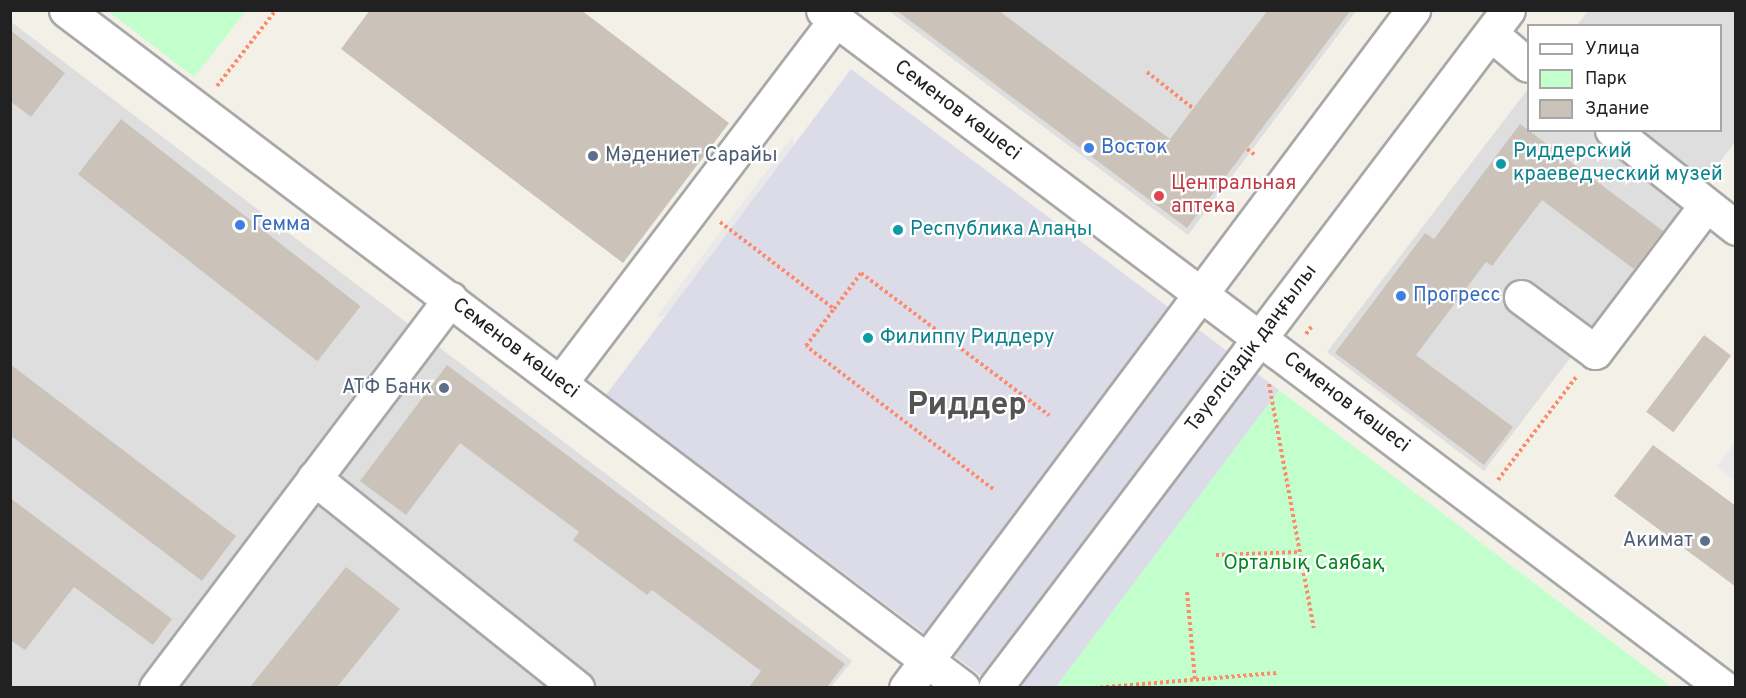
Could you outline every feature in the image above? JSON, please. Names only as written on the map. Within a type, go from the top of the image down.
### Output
[{"type":"street","name":"Семенов көшесі","points":[[66,10],[963,687]]},
{"type":"street","points":[[906,687],[1413,10]]},
{"type":"street","name":"Семенов көшесі","points":[[829,15],[1724,687]]},
{"type":"street","points":[[560,383],[697,203],[829,15]]},
{"type":"street","points":[[1500,22],[1527,63]]},
{"type":"street","name":"Тәуелсіздік даңғылы","points":[[995,687],[1500,22]]},
{"type":"street","points":[[1615,132],[1736,228]]},
{"type":"street","points":[[1521,297],[1595,352],[1706,205]]},
{"type":"street","points":[[156,687],[450,299]]},
{"type":"street","points":[[315,478],[577,687]]},
{"type":"path","points":[[199,110],[276,10]]},
{"type":"path","points":[[1147,72],[1194,109]]},
{"type":"path","points":[[1247,149],[1255,155]]},
{"type":"path","points":[[697,203],[834,309]]},
{"type":"path","points":[[993,489],[806,346],[861,273],[1049,415]]},
{"type":"path","points":[[1492,488],[1595,352]]},
{"type":"path","points":[[1269,384],[1314,628]]},
{"type":"path","points":[[1216,555],[1300,552]]},
{"type":"path","points":[[1187,592],[1195,680]]},
{"type":"path","points":[[1094,687],[1277,673]]},
{"type":"shaded area","points":[[889,11],[1356,11],[1188,235]]},
{"type":"shaded area","points":[[1588,11],[1735,11],[1735,142],[1484,471],[1327,352],[1527,90],[1527,132],[1722,132],[1722,24],[1578,24]]},
{"type":"shaded area","points":[[10,21],[852,661],[831,687],[11,687]]},
{"type":"shaded area","name":"Республика Алаңы","points":[[851,69],[1279,390],[1055,688],[996,687],[606,395]]},
{"type":"shaded area","points":[[793,136],[796,159],[676,314],[656,317]]},
{"type":"shaded area","points":[[1735,442],[1735,481],[1717,467]]},
{"type":"green space","points":[[108,11],[246,11],[194,77]]},
{"type":"green space","name":"Орталық Саябақ","points":[[1279,390],[1672,687],[1055,687]]},
{"type":"building","name":"Мәдениет Сарайы","points":[[370,10],[581,10],[729,123],[623,263],[341,49]]},
{"type":"building","points":[[896,10],[998,10],[1170,139],[1268,10],[1351,10],[1187,228]]},
{"type":"building","points":[[10,30],[65,73],[31,117],[10,101]]},
{"type":"building","points":[[121,119],[361,306],[317,361],[78,174]]},
{"type":"building","points":[[1520,124],[1527,129],[1527,132],[1531,132],[1663,231],[1634,269],[1542,200],[1492,266],[1486,262],[1416,355],[1513,427],[1484,465],[1335,353],[1425,233],[1434,239]]},
{"type":"building","points":[[1704,335],[1731,355],[1673,432],[1646,412]]},
{"type":"building","points":[[10,364],[236,536],[202,581],[10,435]]},
{"type":"building","points":[[447,365],[845,664],[827,687],[749,687],[761,671],[652,590],[647,595],[573,540],[579,532],[460,443],[406,515],[360,481]]},
{"type":"building","name":"Акимат","points":[[1653,445],[1736,506],[1736,587],[1614,496]]},
{"type":"building","points":[[10,498],[172,619],[153,645],[74,587],[25,650],[10,640]]},
{"type":"building","points":[[346,567],[400,609],[337,687],[250,687]]},
{"type":"place","name":"Восток","points":[[1089,148]]},
{"type":"place","name":"Мәдениет Сарайы","points":[[593,156]]},
{"type":"place","name":"Риддерский краеведческий музей","points":[[1501,164]]},
{"type":"place","name":"Центральная аптека","points":[[1159,196]]},
{"type":"place","name":"Гемма","points":[[240,225]]},
{"type":"place","name":"Республика Алаңы","points":[[898,230]]},
{"type":"place","name":"Прогресс","points":[[1401,296]]},
{"type":"place","name":"Филиппу Риддеру","points":[[868,338]]},
{"type":"place","name":"АТФ Банк","points":[[444,388]]},
{"type":"place","name":"Акимат","points":[[1705,541]]},
{"type":"district","name":"Риддер","points":[[967,406]]}]
